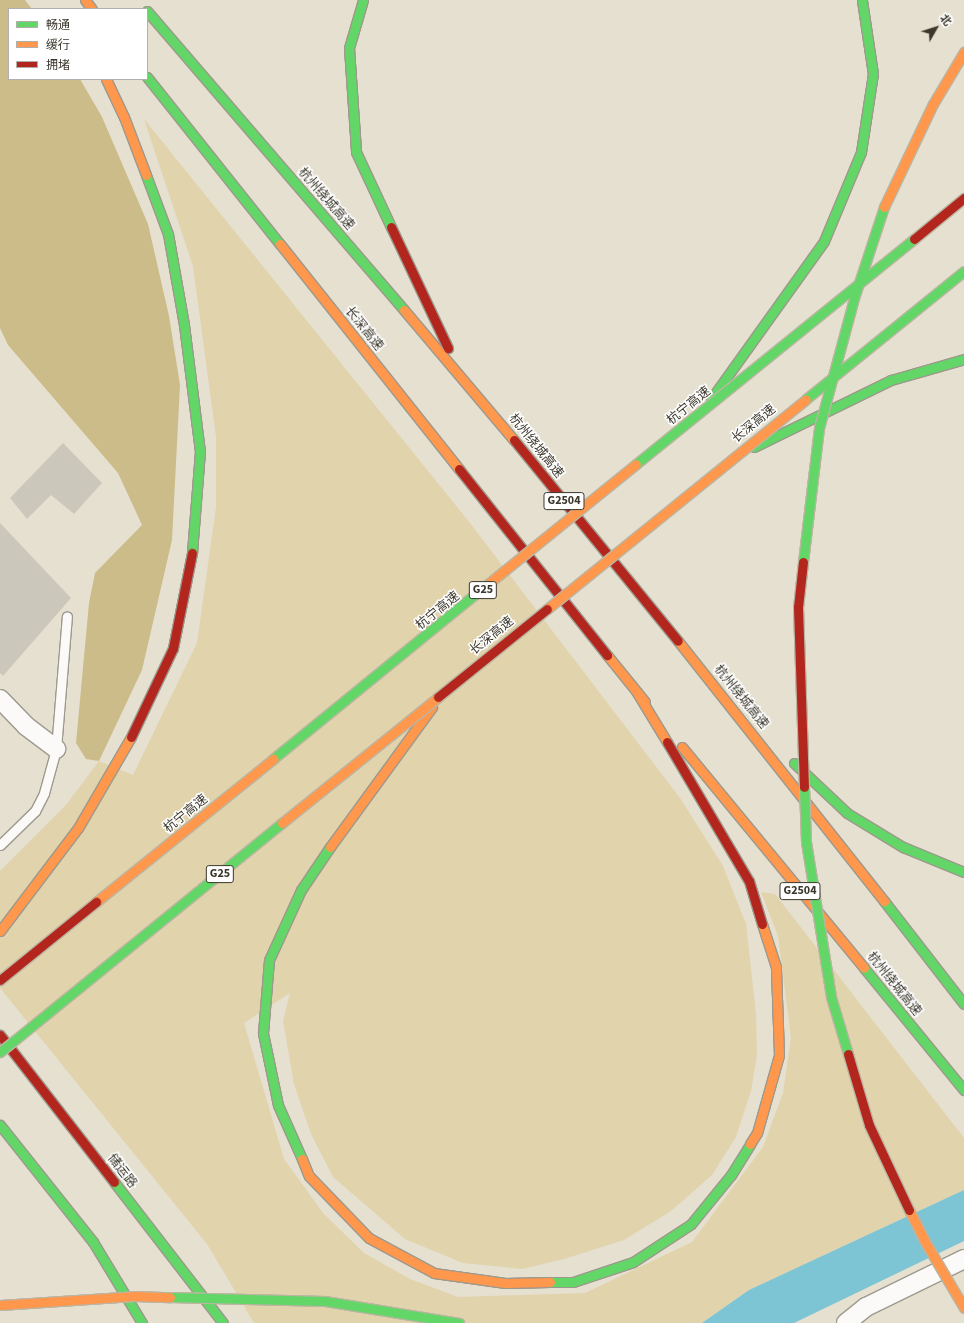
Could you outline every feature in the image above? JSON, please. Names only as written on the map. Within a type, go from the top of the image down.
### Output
[{"type":"main road","points":[[85,0],[91,8]]},
{"type":"main road","points":[[363,0],[349,48],[356,152],[459,373]]},
{"type":"main road","points":[[703,411],[824,240],[861,152],[873,74],[862,0]]},
{"type":"main road","name":"杭州绕城高速","points":[[148,13],[459,373],[727,700],[964,1004]]},
{"type":"main road","points":[[964,52],[933,104],[889,192],[854,298],[819,428],[798,608],[806,842],[831,997],[869,1125],[924,1240],[964,1308]]},
{"type":"main road","name":"长深高速","points":[[148,78],[636,691]]},
{"type":"main road","points":[[0,931],[78,828],[136,729],[173,648],[192,551],[200,451],[184,325],[168,234],[124,117],[106,80]]},
{"type":"main road","name":"杭宁高速","points":[[0,980],[964,198]]},
{"type":"main road","name":"长深高速","points":[[440,695],[964,271]]},
{"type":"main road","points":[[737,455],[891,380],[964,360]]},
{"type":"main road","points":[[440,695],[349,819],[301,890],[269,960],[263,1033],[278,1105],[309,1176],[369,1238],[434,1274],[505,1283],[573,1282],[633,1262],[691,1224],[731,1176],[757,1133],[779,1055],[776,966],[749,881],[636,691]]},
{"type":"main road","name":"杭州绕城高速","points":[[636,691],[964,1090]]},
{"type":"main road","name":"G25","points":[[0,1052],[440,695]]},
{"type":"main road","points":[[727,700],[767,738]]},
{"type":"main road","points":[[784,754],[847,813],[903,847],[964,872]]},
{"type":"main road","name":"储运路","points":[[0,1035],[223,1323]]},
{"type":"main road","points":[[0,1124],[93,1242],[142,1323]]},
{"type":"main road","points":[[0,1305],[134,1296],[325,1301],[459,1323]]},
{"type":"street","points":[[0,699],[26,726],[56,749]]},
{"type":"street","points":[[846,1323],[866,1307],[964,1260]]},
{"type":"lane","points":[[0,845],[35,811],[44,793],[56,749],[67,616]]},
{"type":"shaded area","points":[[0,0],[25,0],[31,8],[8,8],[8,80],[81,80],[102,117],[148,224],[169,316],[180,385],[172,540],[142,670],[99,761],[86,759],[76,743],[89,603],[95,573],[142,525],[118,473],[8,345],[0,328]]},
{"type":"shaded area","points":[[144,119],[470,523],[680,798],[723,866],[746,924],[756,1014],[757,1055],[751,1091],[736,1137],[712,1175],[671,1211],[624,1240],[564,1259],[522,1269],[463,1263],[405,1239],[333,1177],[311,1134],[294,1084],[283,1021],[290,993],[244,1023],[284,1159],[323,1213],[364,1253],[410,1279],[458,1297],[585,1293],[692,1242],[763,1147],[783,1093],[791,1038],[778,936],[761,892],[775,894],[964,1138],[964,1190],[749,1290],[702,1323],[254,1323],[207,1244],[0,988],[0,871],[66,805],[99,761],[133,775],[197,643],[216,507],[216,437],[193,266]]},
{"type":"water","points":[[964,1190],[964,1241],[794,1323],[702,1323],[749,1290]]},
{"type":"building","points":[[63,443],[102,483],[74,514],[51,495],[27,519],[10,498]]},
{"type":"building","points":[[0,523],[71,598],[3,676],[0,673]]},
{"type":"traffic: fast","points":[[363,0],[349,48],[356,152],[391,227]]},
{"type":"traffic: fast","points":[[711,399],[824,241],[861,152],[873,74],[862,0]]},
{"type":"traffic: fast","points":[[148,12],[404,310]]},
{"type":"traffic: fast","points":[[148,78],[280,244]]},
{"type":"traffic: fast","points":[[146,175],[168,234],[184,325],[200,451],[192,553]]},
{"type":"traffic: fast","points":[[803,562],[819,428],[854,298],[884,207]]},
{"type":"traffic: fast","points":[[636,464],[914,239]]},
{"type":"traffic: fast","points":[[806,399],[964,271]]},
{"type":"traffic: fast","points":[[754,447],[891,380],[964,359]]},
{"type":"traffic: fast","points":[[273,759],[478,592]]},
{"type":"traffic: fast","points":[[794,763],[847,813],[903,847],[964,872]]},
{"type":"traffic: fast","points":[[804,787],[806,842],[831,997],[848,1054]]},
{"type":"traffic: fast","points":[[0,1052],[282,823]]},
{"type":"traffic: fast","points":[[302,1159],[278,1105],[263,1033],[269,960],[301,890],[330,847]]},
{"type":"traffic: fast","points":[[884,901],[964,1004]]},
{"type":"traffic: fast","points":[[864,968],[964,1090]]},
{"type":"traffic: fast","points":[[0,1125],[93,1242],[142,1323]]},
{"type":"traffic: fast","points":[[550,1282],[573,1282],[633,1262],[691,1224],[731,1175],[750,1144]]},
{"type":"traffic: fast","points":[[114,1182],[223,1323]]},
{"type":"traffic: fast","points":[[170,1297],[325,1301],[459,1323]]},
{"type":"traffic: slow","points":[[85,0],[91,8]]},
{"type":"traffic: slow","points":[[884,207],[933,104],[964,52]]},
{"type":"traffic: slow","points":[[106,80],[124,117],[146,175]]},
{"type":"traffic: slow","points":[[280,244],[459,469]]},
{"type":"traffic: slow","points":[[404,310],[514,440]]},
{"type":"traffic: slow","points":[[547,609],[806,399]]},
{"type":"traffic: slow","points":[[478,592],[636,464]]},
{"type":"traffic: slow","points":[[678,641],[884,901]]},
{"type":"traffic: slow","points":[[607,655],[645,702]]},
{"type":"traffic: slow","points":[[636,691],[667,742]]},
{"type":"traffic: slow","points":[[282,823],[438,697]]},
{"type":"traffic: slow","points":[[330,847],[432,707]]},
{"type":"traffic: slow","points":[[0,931],[78,828],[131,737]]},
{"type":"traffic: slow","points":[[682,747],[864,968]]},
{"type":"traffic: slow","points":[[96,902],[273,759]]},
{"type":"traffic: slow","points":[[750,1144],[757,1133],[779,1055],[776,967],[762,924]]},
{"type":"traffic: slow","points":[[302,1159],[309,1176],[369,1238],[434,1273],[505,1283],[550,1282]]},
{"type":"traffic: slow","points":[[909,1210],[924,1240],[964,1308]]},
{"type":"traffic: slow","points":[[0,1305],[134,1296],[170,1297]]},
{"type":"traffic: jam","points":[[914,239],[964,198]]},
{"type":"traffic: jam","points":[[391,227],[448,348]]},
{"type":"traffic: jam","points":[[514,440],[678,641]]},
{"type":"traffic: jam","points":[[459,469],[607,655]]},
{"type":"traffic: jam","points":[[131,737],[173,648],[192,553]]},
{"type":"traffic: jam","points":[[803,562],[798,607],[804,787]]},
{"type":"traffic: jam","points":[[438,697],[547,609]]},
{"type":"traffic: jam","points":[[667,742],[749,881],[762,924]]},
{"type":"traffic: jam","points":[[0,980],[96,902]]},
{"type":"traffic: jam","points":[[0,1035],[114,1182]]},
{"type":"traffic: jam","points":[[848,1054],[869,1125],[909,1210]]}]
